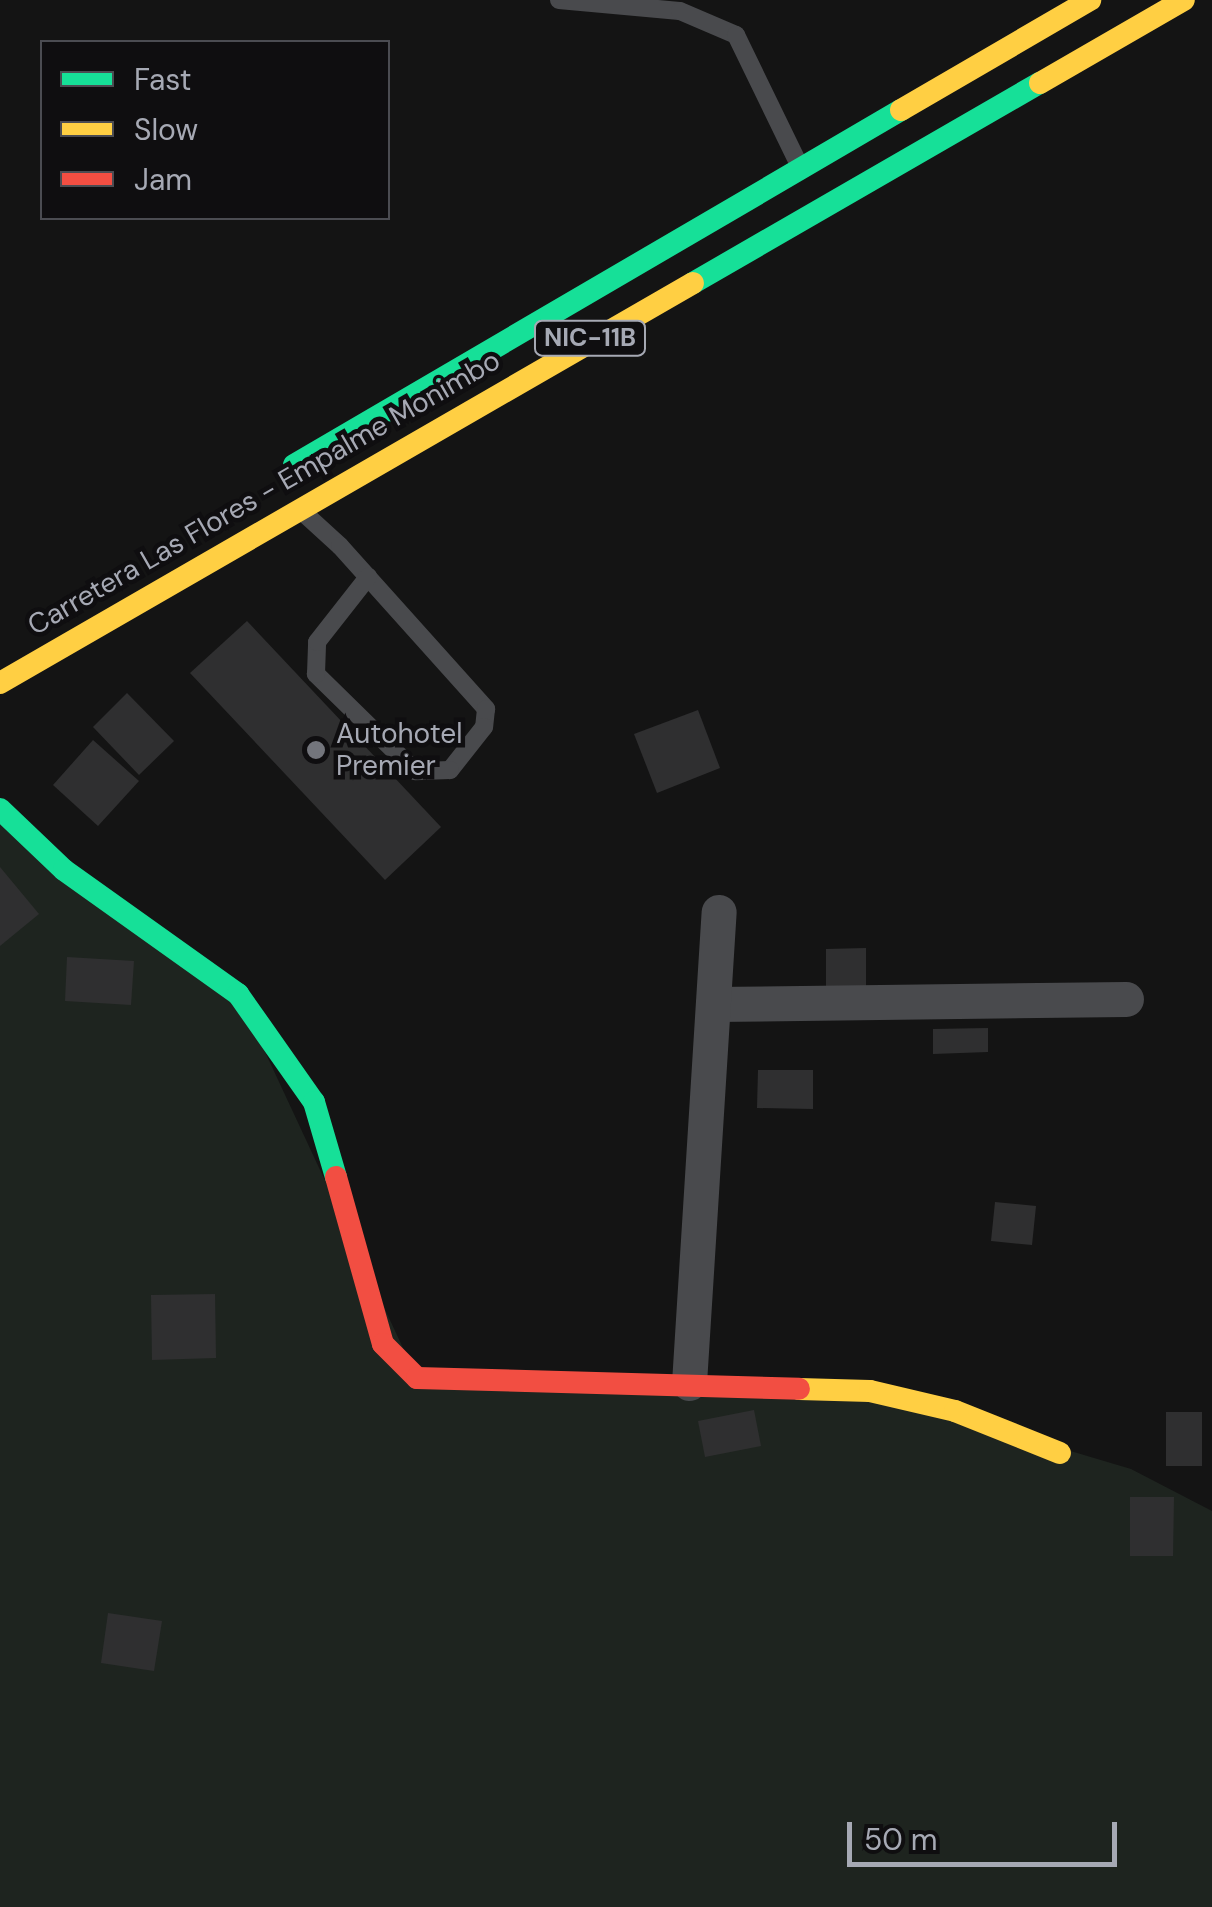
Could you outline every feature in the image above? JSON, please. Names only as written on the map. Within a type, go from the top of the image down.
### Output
[{"type":"main road","name":"Carretera Las Flores - Empalme Monimbo","points":[[276,476],[799,165],[1090,0]]},
{"type":"main road","name":"Carretera Las Flores - Empalme Monimbo","points":[[0,683],[297,506],[1184,0]]},
{"type":"main road","points":[[0,809],[64,870],[238,994],[314,1102],[383,1344],[417,1378],[870,1390],[955,1411],[1060,1453]]},
{"type":"street","points":[[689,1383],[719,912]]},
{"type":"street","points":[[713,1004],[1126,999]]},
{"type":"lane","points":[[559,0],[680,11],[736,35],[799,165]]},
{"type":"lane","points":[[297,506],[368,577],[486,709],[484,727],[450,770],[415,772],[316,674],[317,642],[368,577]]},
{"type":"shaded area","points":[[0,809],[238,994],[417,1378],[870,1391],[1131,1469],[1212,1511],[1212,1907],[0,1907]]},
{"type":"building","name":"Autohotel Premier","points":[[247,621],[441,827],[385,880],[190,673]]},
{"type":"building","points":[[127,693],[174,741],[139,775],[93,727]]},
{"type":"building","points":[[698,710],[720,768],[657,793],[634,734]]},
{"type":"building","points":[[93,740],[139,781],[98,826],[53,785]]},
{"type":"building","points":[[0,867],[39,914],[0,946]]},
{"type":"building","points":[[866,948],[866,992],[826,992],[826,949]]},
{"type":"building","points":[[67,957],[134,961],[131,1005],[65,1001]]},
{"type":"building","points":[[988,1028],[988,1052],[933,1054],[933,1029]]},
{"type":"building","points":[[758,1070],[813,1070],[813,1109],[757,1108]]},
{"type":"building","points":[[995,1202],[1036,1206],[1032,1245],[991,1241]]},
{"type":"building","points":[[215,1294],[216,1358],[152,1360],[151,1295]]},
{"type":"building","points":[[754,1410],[761,1446],[705,1457],[698,1421]]},
{"type":"building","points":[[1166,1412],[1202,1412],[1202,1466],[1166,1466]]},
{"type":"building","points":[[1130,1497],[1174,1497],[1173,1556],[1130,1556]]},
{"type":"building","points":[[108,1613],[162,1621],[154,1671],[101,1663]]},
{"type":"traffic: fast","points":[[693,283],[1040,83]]},
{"type":"traffic: fast","points":[[294,465],[901,110]]},
{"type":"traffic: fast","points":[[0,809],[64,870],[238,994],[314,1102],[336,1177]]},
{"type":"traffic: slow","points":[[901,110],[1090,0]]},
{"type":"traffic: slow","points":[[1040,83],[1184,0]]},
{"type":"traffic: slow","points":[[0,683],[693,283]]},
{"type":"traffic: slow","points":[[799,1389],[870,1391],[955,1411],[1060,1453]]},
{"type":"traffic: jam","points":[[336,1177],[383,1344],[417,1378],[799,1389]]},
{"type":"place","name":"Autohotel Premier","points":[[316,750]]}]
